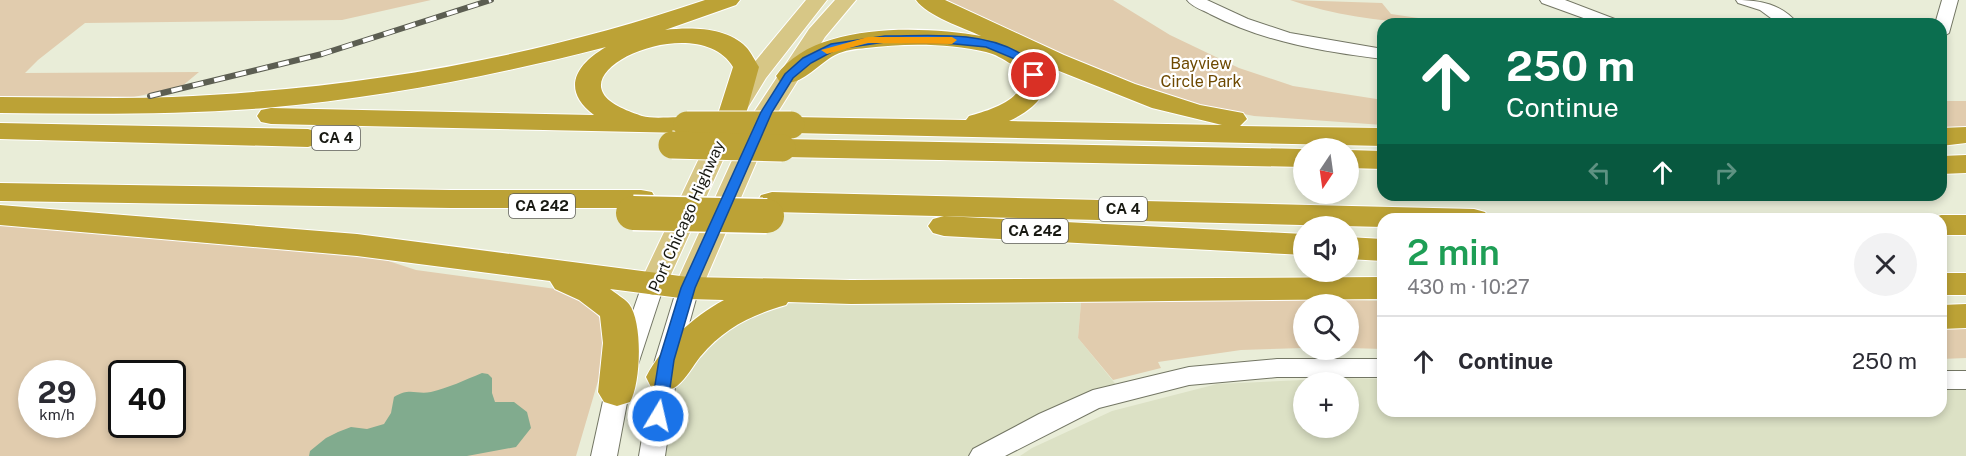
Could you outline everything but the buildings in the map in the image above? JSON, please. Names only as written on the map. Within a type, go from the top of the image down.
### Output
[{"type":"highway","points":[[0,106],[196,104],[290,97],[395,84],[546,55],[667,22],[729,0]]},
{"type":"highway","points":[[928,0],[953,14],[1112,84],[1169,106],[1258,123],[1377,134]]},
{"type":"highway","points":[[683,130],[609,114],[595,104],[589,94],[587,85],[590,76],[605,58],[636,43],[671,36],[710,38],[737,51],[746,67],[730,119]]},
{"type":"highway","points":[[0,106],[93,112],[683,130],[730,119],[787,137],[958,124],[996,118],[1011,111],[1027,99],[1034,85],[1034,75],[1019,57],[988,44],[945,40],[885,39],[834,46],[807,61],[789,76]]},
{"type":"highway","points":[[900,127],[1377,135]]},
{"type":"highway","name":"CA 4","points":[[0,131],[683,130],[787,137],[1293,158]]},
{"type":"highway","points":[[1947,137],[1966,135]]},
{"type":"highway","points":[[1359,159],[1377,160]]},
{"type":"highway","points":[[1947,165],[1966,164]]},
{"type":"highway","name":"CA 242","points":[[0,192],[451,199],[770,209],[1293,244]]},
{"type":"highway","name":"CA 4","points":[[770,209],[1377,218]]},
{"type":"highway","points":[[0,215],[357,245],[688,288],[851,292],[1377,288]]},
{"type":"highway","points":[[1947,225],[1966,225]]},
{"type":"highway","points":[[1359,249],[1377,250]]},
{"type":"highway","points":[[1947,270],[1966,269]]},
{"type":"highway","points":[[544,271],[591,292],[616,311],[621,343],[617,392]]},
{"type":"highway","points":[[1947,284],[1966,284]]},
{"type":"highway","points":[[1118,291],[1377,301]]},
{"type":"highway","points":[[664,376],[705,328],[718,318],[760,300],[784,295],[851,292]]},
{"type":"highway","points":[[1947,317],[1966,316]]},
{"type":"main road","name":"Port Chicago Highway","points":[[653,285],[730,119],[756,75],[817,0]]},
{"type":"main road","name":"Port Chicago Highway","points":[[688,288],[766,112],[817,34],[846,0]]},
{"type":"street","points":[[1195,0],[1219,14],[1262,32],[1294,41],[1377,53]]},
{"type":"street","points":[[1548,0],[1601,18]]},
{"type":"street","points":[[1744,0],[1766,7],[1782,18]]},
{"type":"street","points":[[1945,18],[1950,0],[1966,4]]},
{"type":"street","name":"Port Chicago Highway","points":[[604,456],[617,392],[653,285]]},
{"type":"street","name":"Port Chicago Highway","points":[[652,456],[667,360],[688,288]]},
{"type":"street","points":[[982,456],[1093,400],[1189,376],[1277,368],[1377,368]]},
{"type":"street","points":[[1947,380],[1966,380]]},
{"type":"shaded area","points":[[1082,291],[1078,338],[1122,392],[982,456],[652,456],[664,377],[760,300]]},
{"type":"shaded area","points":[[482,373],[492,378],[492,393],[495,402],[514,402],[527,412],[531,428],[516,447],[467,456],[309,456],[310,451],[338,432],[351,427],[367,429],[384,424],[391,413],[394,397],[400,394],[431,392]]},
{"type":"shaded area","points":[[1359,378],[1377,379],[1377,417],[1947,417],[1947,387],[1966,386],[1966,456],[1020,456],[1032,448],[1112,411],[1217,384],[1293,380],[1293,438],[1359,438]]},
{"type":"green space","points":[[0,0],[431,0],[342,20],[85,23],[25,73],[199,72],[181,87],[134,97],[0,96]]},
{"type":"green space","name":"Bayview Circle Park","points":[[942,0],[1113,0],[1170,35],[1239,68],[1293,86],[1377,99],[1377,125],[1254,116],[1188,103],[1133,85]]},
{"type":"green space","points":[[1290,0],[1382,3],[1391,14],[1418,18],[1377,19],[1323,10]]},
{"type":"green space","points":[[1947,101],[1966,101],[1966,130],[1947,132]]},
{"type":"green space","points":[[0,221],[367,254],[416,270],[556,289],[583,298],[603,322],[603,364],[576,456],[0,456]]},
{"type":"green space","points":[[1082,291],[1293,298],[1293,348],[1241,350],[1158,362],[1161,368],[1113,380],[1078,338]]},
{"type":"green space","points":[[1359,300],[1377,301],[1377,349],[1359,348]]},
{"type":"green space","points":[[1966,316],[1966,358],[1947,359],[1947,317]]},
{"type":"railway","points":[[150,96],[322,54],[491,0]]},
{"type":"slow traffic","points":[[827,50],[834,46],[868,40],[952,40]]},
{"type":"route","points":[[658,416],[667,360],[688,288],[766,112],[789,76],[807,61],[834,46],[885,39],[968,41],[988,44],[1005,49],[1019,57],[1034,75]]}]
